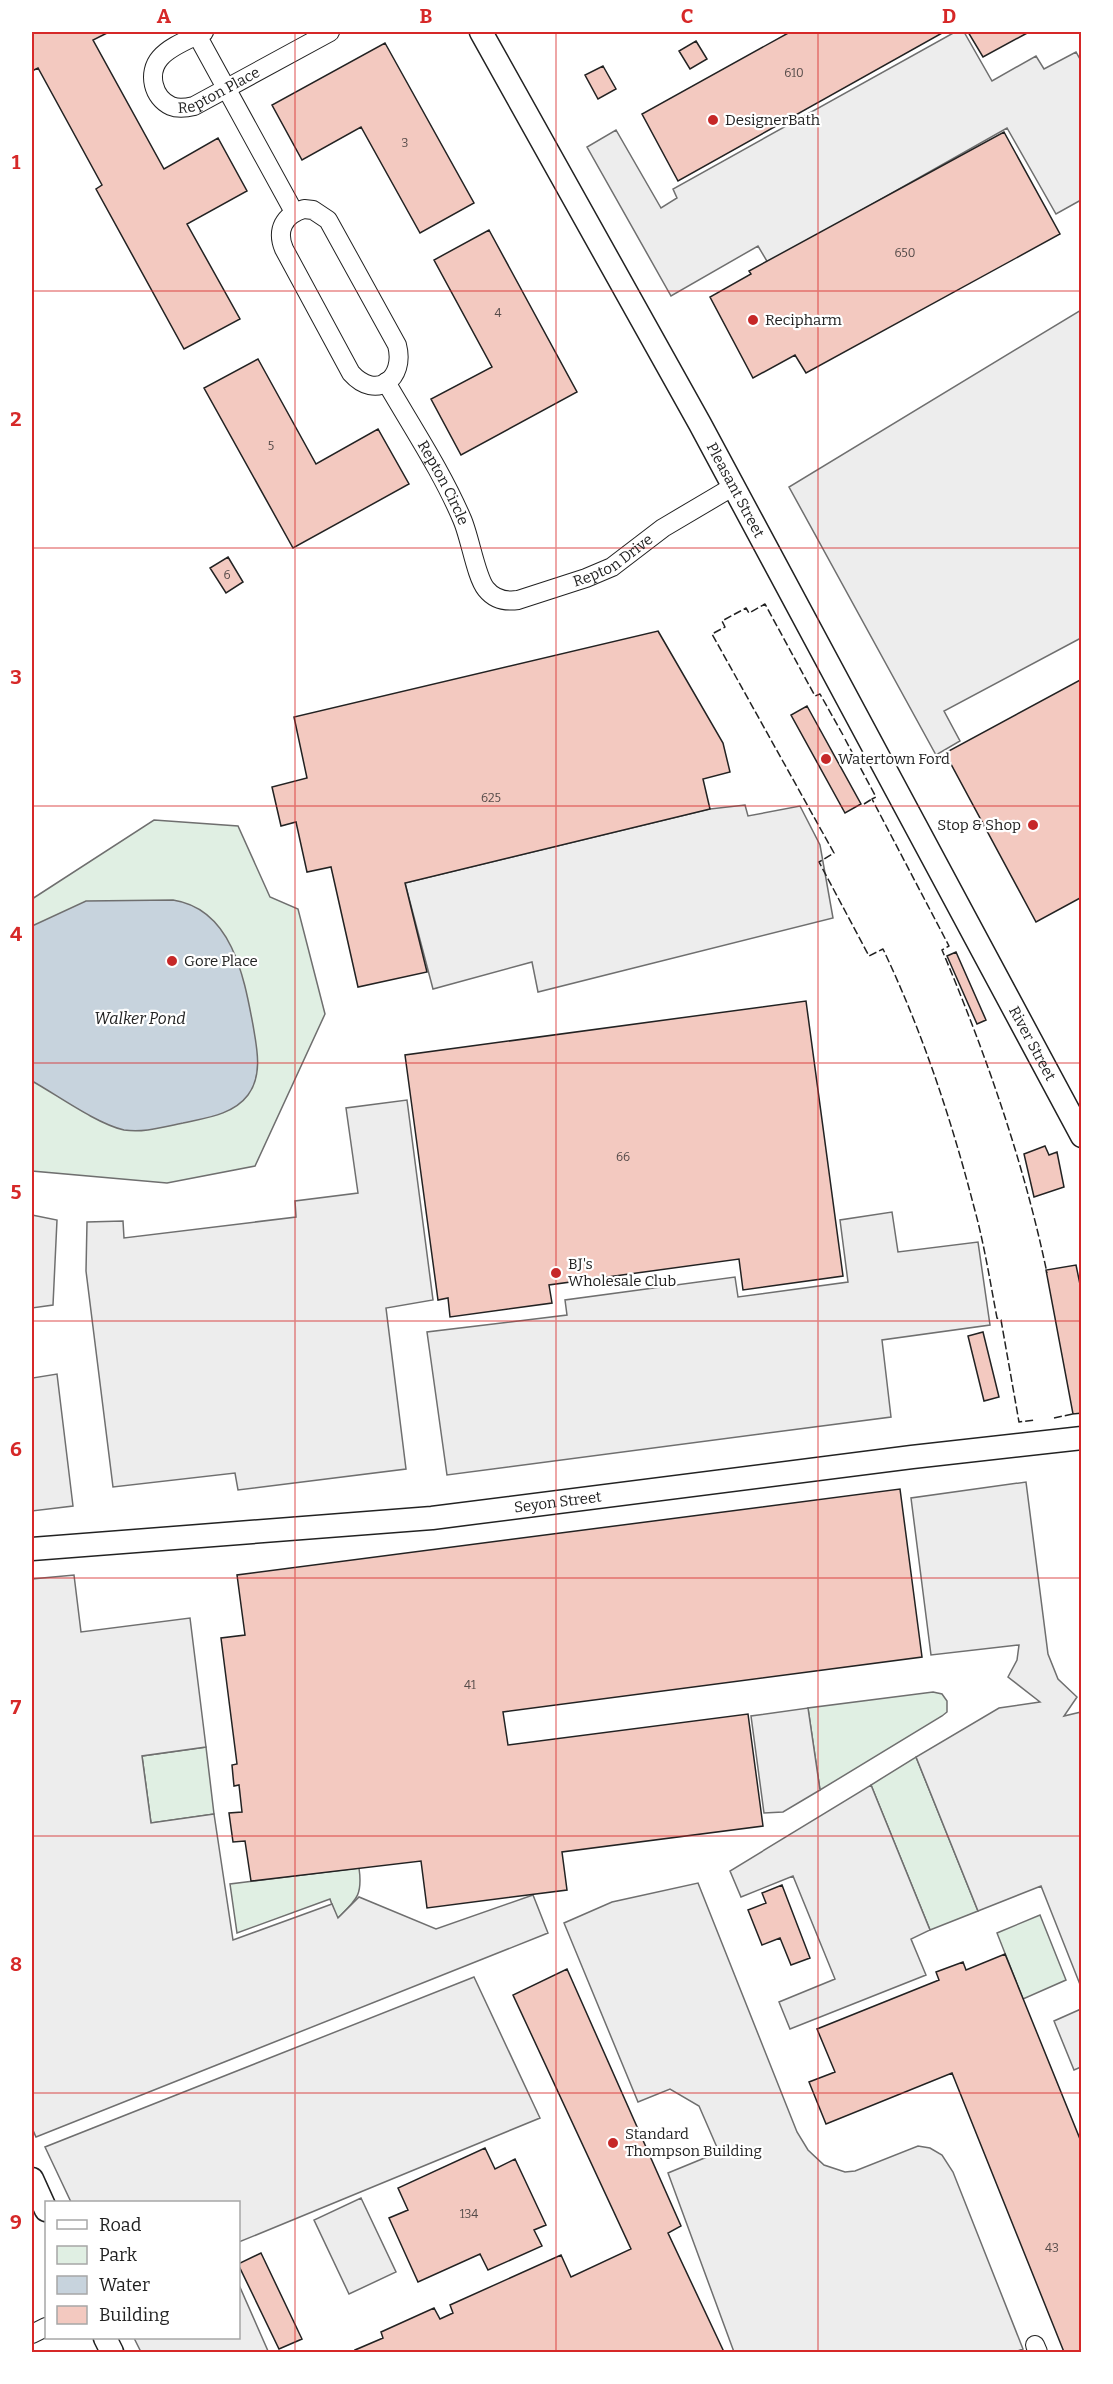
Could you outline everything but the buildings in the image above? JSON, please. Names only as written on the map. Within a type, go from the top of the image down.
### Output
[{"type":"street","name":"Repton Place","points":[[201,33],[166,53],[154,68],[155,90],[161,99],[171,106],[182,108],[194,106],[330,32]]},
{"type":"street","name":"Pleasant Street","points":[[481,32],[734,486],[981,951]]},
{"type":"street","points":[[201,33],[227,89],[294,212]]},
{"type":"street","points":[[304,209],[312,210],[328,220],[391,334],[400,358],[399,367],[394,376],[386,382],[374,386],[365,384],[351,373],[280,241],[284,222],[294,212],[304,209]]},
{"type":"street","name":"Repton Circle","points":[[386,382],[454,502],[470,538],[480,579],[485,588]]},
{"type":"street","name":"Repton Drive","points":[[485,588],[500,600],[509,602],[600,573],[612,567],[677,518],[734,486]]},
{"type":"street","name":"River Street","points":[[981,951],[1082,1136]]},
{"type":"street","name":"Seyon Street","points":[[32,1549],[432,1518],[912,1457],[1082,1438]]},
{"type":"street","points":[[32,2179],[45,2208]]},
{"type":"green space","name":"Gore Place","points":[[154,820],[238,826],[270,897],[298,909],[325,1014],[255,1166],[167,1183],[32,1171],[32,899]]},
{"type":"green space","points":[[933,1692],[942,1694],[947,1701],[947,1712],[820,1790],[808,1708]]},
{"type":"green space","points":[[206,1747],[214,1814],[151,1823],[142,1756]]},
{"type":"green space","points":[[916,1757],[978,1911],[930,1930],[871,1785]]},
{"type":"green space","points":[[359,1868],[360,1885],[357,1897],[337,1919],[330,1899],[237,1933],[230,1884]]},
{"type":"green space","points":[[1040,1915],[1066,1980],[1023,1999],[997,1933]]},
{"type":"shaded area","points":[[955,32],[964,32],[992,81],[1036,56],[1044,69],[1076,52],[1081,61],[1081,200],[1056,214],[1007,128],[768,263],[758,246],[671,296],[587,147],[616,130],[661,208],[677,198],[673,189]]},
{"type":"shaded area","points":[[1081,310],[1081,638],[944,711],[960,741],[936,755],[789,487]]},
{"type":"shaded area","points":[[745,805],[748,816],[800,806],[820,845],[833,918],[538,992],[532,962],[433,989],[405,883],[710,809]]},
{"type":"shaded area","points":[[407,1100],[433,1300],[386,1308],[406,1469],[238,1490],[235,1473],[113,1487],[86,1271],[87,1222],[123,1221],[124,1238],[296,1217],[295,1201],[358,1193],[346,1108]]},
{"type":"shaded area","points":[[892,1212],[898,1252],[978,1242],[990,1325],[882,1340],[891,1417],[447,1475],[427,1332],[567,1315],[565,1300],[735,1277],[738,1297],[848,1282],[840,1220]]},
{"type":"shaded area","points":[[32,1215],[57,1220],[53,1305],[32,1308]]},
{"type":"shaded area","points":[[32,1370],[33,1378],[57,1374],[73,1506],[32,1511]]},
{"type":"shaded area","points":[[1026,1482],[1048,1654],[1058,1679],[1077,1697],[1064,1716],[1081,1712],[1081,1987],[1041,1886],[978,1911],[916,1757],[999,1708],[1040,1702],[1008,1677],[1017,1660],[1019,1645],[931,1655],[911,1498]]},
{"type":"shaded area","points":[[74,1575],[81,1632],[190,1618],[206,1747],[142,1756],[151,1823],[214,1814],[233,1940],[332,1904],[338,1918],[359,1897],[436,1929],[533,1895],[548,1933],[36,2137],[32,2128],[32,1579]]},
{"type":"shaded area","points":[[808,1708],[820,1790],[783,1812],[764,1813],[751,1716]]},
{"type":"shaded area","points":[[871,1785],[930,1930],[911,1939],[926,1975],[790,2029],[779,2002],[835,1979],[793,1876],[741,1897],[730,1871]]},
{"type":"shaded area","points":[[698,1883],[797,2132],[808,2150],[824,2165],[845,2172],[855,2171],[918,2146],[930,2148],[942,2155],[953,2172],[1023,2349],[1015,2352],[734,2352],[668,2173],[719,2152],[699,2106],[670,2089],[638,2102],[564,1923],[612,1902]]},
{"type":"shaded area","points":[[474,1977],[540,2118],[240,2242],[240,2201],[71,2201],[45,2147]]},
{"type":"shaded area","points":[[1081,2009],[1081,2067],[1074,2070],[1054,2021]]},
{"type":"shaded area","points":[[361,2198],[396,2272],[349,2294],[314,2220]]},
{"type":"shaded area","points":[[240,2287],[268,2351],[264,2352],[141,2352],[134,2339],[240,2339]]},
{"type":"water","name":"Walker Pond","points":[[173,900],[193,906],[209,917],[222,931],[232,948],[245,986],[253,1025],[258,1061],[256,1079],[242,1102],[227,1111],[154,1129],[124,1130],[90,1116],[32,1081],[32,926],[86,901]]},
{"type":"fence","points":[[843,735],[820,694],[815,696],[765,604],[749,613],[746,608],[722,621],[725,627],[712,634],[834,853],[819,862],[869,956],[883,949],[923,1043],[956,1141],[974,1207],[997,1318],[1001,1320],[1019,1422],[1035,1420]]},
{"type":"fence","points":[[845,739],[876,797],[872,799],[949,946],[942,950],[974,1029],[1002,1109],[1027,1191],[1047,1273]]},
{"type":"fence","points":[[864,804],[872,799]]},
{"type":"fence","points":[[1054,1418],[1073,1414],[1072,1412]]},
{"type":"place","name":"DesignerBath","points":[[713,120]]},
{"type":"place","name":"Recipharm","points":[[753,320]]},
{"type":"place","name":"Watertown Ford","points":[[826,759]]},
{"type":"place","name":"Stop & Shop","points":[[1033,825]]},
{"type":"place","name":"Gore Place","points":[[172,961]]},
{"type":"place","name":"BJ's Wholesale Club","points":[[556,1273]]},
{"type":"place","name":"Standard Thompson Building","points":[[613,2143]]}]
